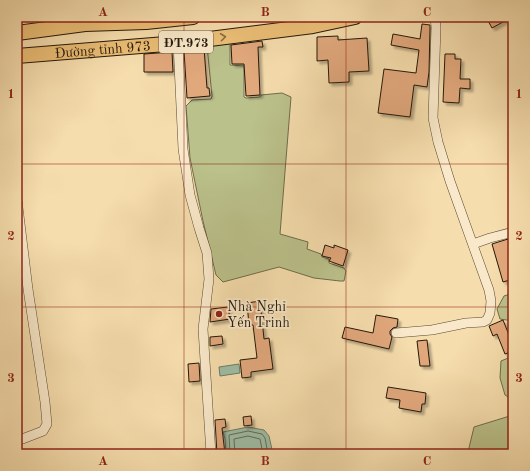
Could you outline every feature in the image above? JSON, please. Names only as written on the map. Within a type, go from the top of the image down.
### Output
[{"type":"main road","name":"Đường tỉnh 973","points":[[17,33],[85,20],[146,20],[193,17]]},
{"type":"main road","name":"Đường tỉnh 973","points":[[17,56],[178,43],[313,26],[355,17]]},
{"type":"street","points":[[396,333],[432,330],[466,323],[483,322],[487,320],[490,313],[491,301],[489,290],[450,181],[438,142],[433,118],[435,17]]},
{"type":"street","points":[[178,43],[183,149],[190,195],[207,253],[209,279],[203,329],[211,454]]},
{"type":"street","points":[[17,199],[47,424],[43,431],[17,441]]},
{"type":"street","points":[[473,244],[513,232]]},
{"type":"shaded area","points":[[17,17],[58,17],[17,21]]},
{"type":"shaded area","points":[[230,42],[230,65],[244,66],[244,97],[260,97],[261,95],[282,93],[291,97],[280,234],[308,242],[307,249],[321,254],[322,257],[329,259],[329,263],[344,268],[346,271],[344,281],[314,278],[279,267],[223,282],[216,275],[190,158],[186,106],[192,100],[211,99],[212,96],[207,46]]},
{"type":"shaded area","points":[[513,293],[513,321],[500,319],[497,309],[504,296]]},
{"type":"shaded area","points":[[513,356],[513,400],[505,395],[500,378],[501,361]]},
{"type":"shaded area","points":[[513,415],[513,454],[469,454],[468,452],[474,427]]},
{"type":"water","points":[[239,364],[240,373],[220,376],[219,367]]},
{"type":"water","points":[[248,427],[264,430],[269,436],[273,454],[226,454],[223,432]]},
{"type":"building","points":[[486,17],[512,17],[492,28]]},
{"type":"building","points":[[422,24],[430,25],[429,72],[427,87],[414,85],[410,117],[378,113],[384,69],[416,73],[419,50],[391,45],[393,34],[420,39]]},
{"type":"building","points":[[338,36],[338,40],[367,38],[369,71],[349,72],[349,82],[329,83],[328,60],[317,61],[317,37]]},
{"type":"building","points":[[262,41],[263,47],[258,47],[260,95],[246,96],[244,64],[232,64],[231,45]]},
{"type":"building","points":[[204,48],[207,88],[209,88],[210,96],[187,98],[184,51]]},
{"type":"building","points":[[172,52],[173,72],[144,72],[144,54]]},
{"type":"building","points":[[445,54],[455,54],[455,59],[461,59],[460,79],[470,79],[470,89],[460,88],[459,103],[443,102]]},
{"type":"building","points":[[508,239],[513,256],[513,279],[503,282],[492,244]]},
{"type":"building","points":[[325,245],[334,248],[334,245],[348,250],[343,266],[329,261],[331,258],[322,256]]},
{"type":"building","points":[[260,301],[264,339],[269,338],[273,369],[251,372],[251,377],[242,378],[240,360],[257,358],[253,325],[249,325],[247,303]]},
{"type":"building","name":"Nhà Nghỉ Yến Trinh","points":[[228,307],[230,319],[210,322],[211,309]]},
{"type":"building","points":[[376,315],[398,319],[397,327],[390,331],[392,337],[389,349],[342,338],[345,327],[373,333]]},
{"type":"building","points":[[503,320],[513,345],[513,351],[505,354],[497,334],[493,336],[489,326]]},
{"type":"building","points":[[222,336],[223,344],[210,346],[210,337]]},
{"type":"building","points":[[427,340],[430,366],[420,366],[417,341]]},
{"type":"building","points":[[199,363],[200,381],[189,382],[188,364]]},
{"type":"building","points":[[388,387],[426,393],[425,404],[422,404],[421,412],[399,408],[400,400],[386,398]]},
{"type":"building","points":[[251,416],[252,425],[244,426],[243,417]]},
{"type":"building","points":[[225,419],[226,427],[222,428],[225,454],[217,454],[215,420]]},
{"type":"place","name":"Nhà Nghỉ Yến Trinh","points":[[219,314]]}]
